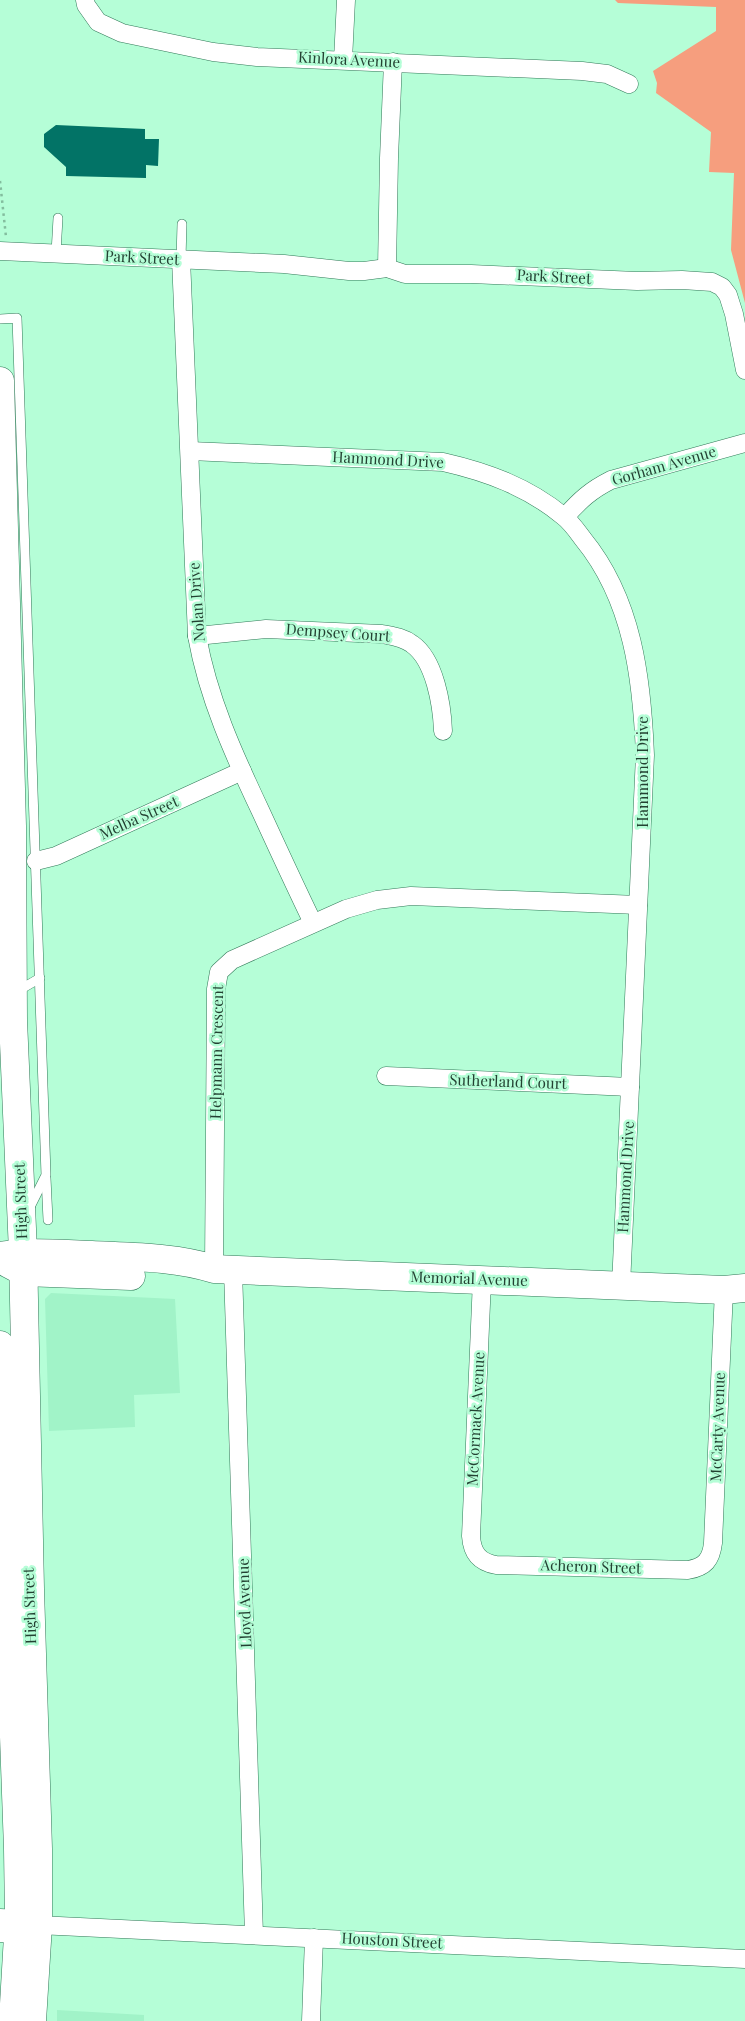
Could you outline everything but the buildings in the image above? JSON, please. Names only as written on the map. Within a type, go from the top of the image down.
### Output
[{"type":"main road","name":"High Street","points":[[0,381],[12,826],[13,1007],[21,1216],[12,1260],[13,1588],[18,1840],[13,2021]]},
{"type":"main road","name":"Memorial Avenue","points":[[12,1260],[137,1257],[194,1262],[224,1270],[738,1290]]},
{"type":"main road","name":"High Street","points":[[0,1345],[13,1588]]},
{"type":"main road","name":"High Street","points":[[15,1926],[32,2021]]},
{"type":"street","name":"Kinlora Avenue","points":[[85,0],[86,5],[98,22],[122,33],[213,52],[257,57],[582,71],[607,74],[629,84]]},
{"type":"street","points":[[343,60],[346,0]]},
{"type":"street","points":[[383,263],[393,62]]},
{"type":"street","name":"Park Street","points":[[4,251],[284,264],[349,271],[364,271],[383,263],[405,274],[470,274],[698,284],[712,282],[718,291]]},
{"type":"street","name":"Nolan Drive","points":[[180,259],[197,636],[209,690],[242,771],[312,923]]},
{"type":"street","points":[[745,370],[728,294],[718,291],[720,304],[745,378]]},
{"type":"street","name":"Gorham Avenue","points":[[565,517],[594,488],[611,480],[745,443]]},
{"type":"street","name":"Hammond Drive","points":[[190,451],[443,462],[477,470],[518,486],[565,517],[592,549],[618,595],[626,616],[638,674],[645,754],[621,1286]]},
{"type":"street","name":"Dempsey Court","points":[[197,636],[285,629],[382,634],[397,637],[412,644],[422,654],[429,667],[442,706],[443,731]]},
{"type":"street","name":"Melba Street","points":[[36,860],[56,856],[242,771]]},
{"type":"street","name":"Helpmann Crescent","points":[[224,1270],[216,988],[220,972],[232,960],[312,923],[346,909],[377,900],[411,896],[638,905]]},
{"type":"street","name":"Sutherland Court","points":[[386,1076],[630,1087]]},
{"type":"street","name":"Lloyd Avenue","points":[[224,1270],[254,1935]]},
{"type":"street","name":"McCormack Avenue","points":[[477,1556],[472,1546],[471,1536],[482,1280]]},
{"type":"street","name":"McCarty Avenue","points":[[707,1564],[712,1553],[738,1290]]},
{"type":"street","name":"Acheron Street","points":[[477,1556],[486,1563],[496,1565],[688,1570],[707,1564]]},
{"type":"street","name":"Houston Street","points":[[15,1926],[745,1958]]},
{"type":"street","points":[[310,2021],[314,1938]]},
{"type":"lane","points":[[56,254],[58,218]]},
{"type":"lane","points":[[180,259],[182,224]]},
{"type":"lane","points":[[0,319],[17,318],[48,1220]]},
{"type":"lane","points":[[13,1007],[40,978]]},
{"type":"lane","points":[[21,1216],[32,1205],[46,1176]]},
{"type":"path","points":[[0,181],[4,251]]},
{"type":"shaded area","points":[[615,0],[745,0],[745,303],[731,250],[734,173],[709,172],[711,132],[656,93],[657,83],[653,71],[716,31],[716,7],[618,3]]},
{"type":"shaded area","points":[[51,1293],[175,1299],[180,1393],[134,1395],[135,1427],[49,1431],[45,1299]]},
{"type":"shaded area","points":[[57,2010],[144,2015],[144,2021],[57,2021]]}]
